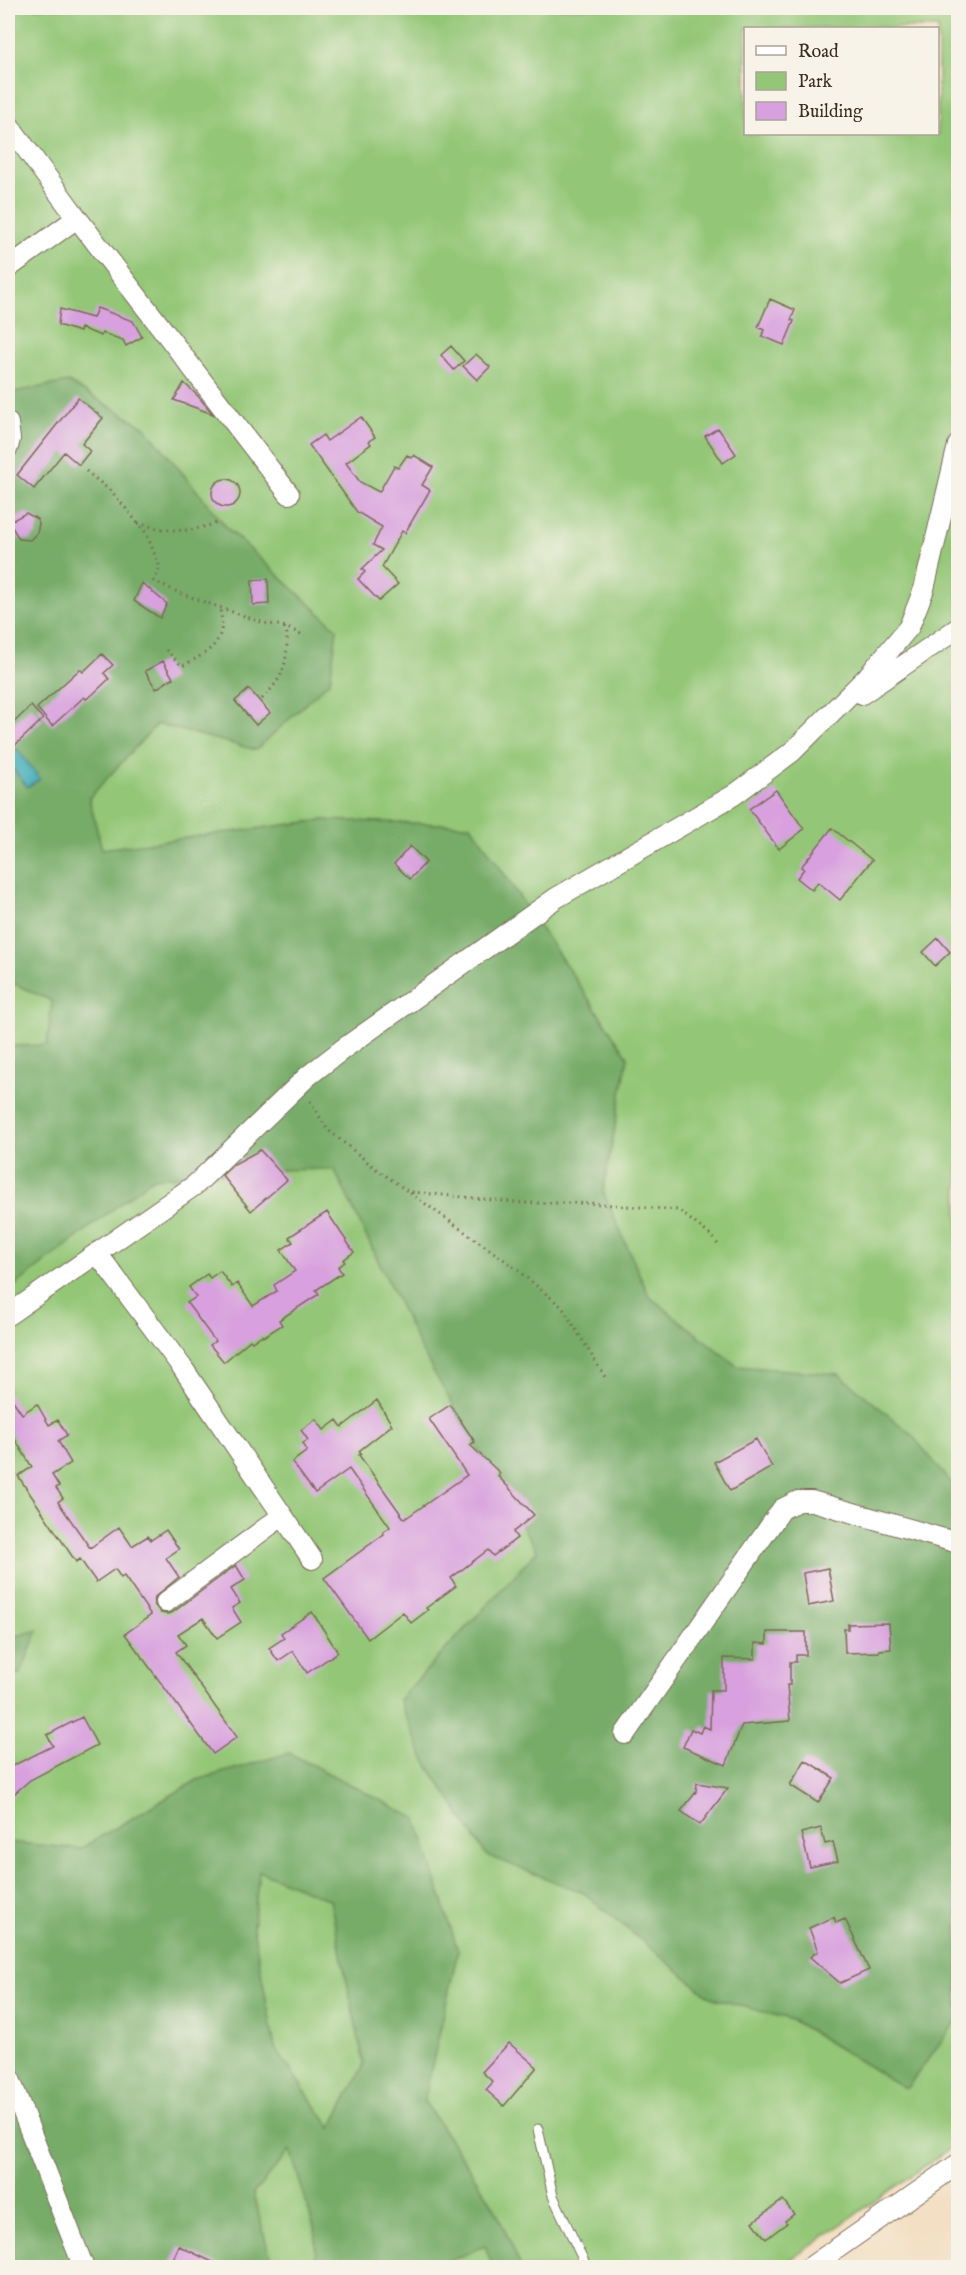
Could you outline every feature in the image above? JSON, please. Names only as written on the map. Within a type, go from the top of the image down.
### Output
[{"type":"street","points":[[8,124],[77,218],[289,494]]},
{"type":"street","points":[[8,268],[77,218]]},
{"type":"street","points":[[8,423],[10,439],[8,447]]},
{"type":"street","points":[[8,1315],[195,1185],[300,1083],[343,1048],[556,898],[734,795],[792,752],[868,676],[909,627],[924,589],[958,445]]},
{"type":"street","points":[[825,719],[958,628]]},
{"type":"street","points":[[97,1253],[182,1367],[312,1559]]},
{"type":"street","points":[[625,1734],[782,1509],[798,1501],[812,1500],[958,1542]]},
{"type":"street","points":[[166,1602],[282,1516]]},
{"type":"street","points":[[8,2074],[84,2268]]},
{"type":"street","points":[[809,2268],[958,2164]]},
{"type":"lane","points":[[538,2129],[553,2196],[587,2268]]},
{"type":"path","points":[[86,471],[113,493],[146,533],[160,567],[154,581],[182,594],[264,623],[283,626],[301,634]]},
{"type":"path","points":[[137,522],[163,530],[200,530],[218,522]]},
{"type":"path","points":[[166,650],[182,666],[206,654],[219,638],[224,623],[219,606]]},
{"type":"path","points":[[262,699],[275,685],[286,663],[287,631],[283,626]]},
{"type":"path","points":[[300,1083],[327,1129],[510,1264],[562,1307],[605,1377]]},
{"type":"path","points":[[410,1192],[524,1203],[588,1203],[678,1210],[713,1237],[720,1248]]},
{"type":"green space","points":[[8,8],[958,8],[958,2143],[780,2267],[8,2268]]},
{"type":"green space","points":[[68,382],[145,427],[228,529],[337,629],[330,681],[256,750],[157,724],[89,798],[102,849],[322,820],[471,825],[628,1057],[603,1192],[649,1296],[737,1366],[839,1374],[911,1434],[958,1491],[958,2019],[906,2089],[792,2020],[710,1997],[584,1893],[486,1855],[425,1761],[399,1700],[537,1551],[420,1348],[334,1169],[273,1170],[153,1178],[8,1291],[8,1046],[47,1045],[52,1001],[8,981],[8,393]]},
{"type":"green space","points":[[38,1630],[21,1673],[8,1678],[8,1638]]},
{"type":"green space","points":[[289,1753],[417,1819],[458,1951],[424,2101],[494,2206],[521,2267],[493,2267],[485,2246],[434,2267],[315,2267],[316,2234],[290,2150],[253,2194],[273,2267],[8,2268],[8,1842],[80,1849],[197,1780]],"holes":[[[259,1871],[330,1900],[364,2064],[331,2128],[275,2048],[253,1928]]]},
{"type":"water","points":[[17,749],[40,779],[27,787],[8,762],[8,757]]},
{"type":"building","points":[[770,299],[795,310],[791,320],[794,321],[784,345],[762,336],[764,330],[758,327]]},
{"type":"building","points":[[97,308],[133,321],[142,337],[126,346],[123,340],[102,333],[101,336],[81,328],[80,332],[58,325],[60,309],[93,318]]},
{"type":"building","points":[[451,346],[464,361],[454,370],[441,355]]},
{"type":"building","points":[[476,354],[490,367],[477,380],[463,366]]},
{"type":"building","points":[[184,383],[198,396],[213,414],[174,400]]},
{"type":"building","points":[[78,398],[103,418],[82,444],[90,451],[79,465],[64,452],[34,489],[17,475]]},
{"type":"building","points":[[361,417],[375,437],[369,441],[371,444],[346,463],[360,482],[379,492],[394,466],[398,468],[407,455],[412,458],[414,455],[433,467],[422,485],[430,490],[405,533],[402,531],[382,567],[398,584],[379,601],[358,579],[365,572],[362,569],[382,550],[373,545],[382,527],[357,512],[309,445],[323,435],[327,441]]},
{"type":"building","points":[[718,428],[736,454],[723,463],[705,436]]},
{"type":"building","points":[[226,479],[236,483],[240,493],[236,503],[226,507],[216,503],[212,493],[216,483]]},
{"type":"building","points":[[26,513],[37,519],[39,524],[37,533],[30,540],[19,539],[9,522]]},
{"type":"building","points":[[268,579],[269,604],[253,605],[252,580]]},
{"type":"building","points":[[142,583],[167,604],[160,618],[134,601]]},
{"type":"building","points":[[102,654],[113,665],[104,673],[109,679],[91,696],[86,699],[84,697],[52,726],[37,708],[80,669],[83,672]]},
{"type":"building","points":[[163,661],[173,678],[156,689],[145,671]]},
{"type":"building","points":[[249,689],[270,713],[256,725],[235,701]]},
{"type":"building","points":[[31,706],[43,719],[8,752],[8,728]]},
{"type":"building","points":[[776,790],[804,829],[779,849],[749,809]]},
{"type":"building","points":[[832,828],[872,860],[840,900],[818,882],[812,890],[797,878],[804,869],[801,867]]},
{"type":"building","points":[[410,846],[426,862],[410,879],[394,864]]},
{"type":"building","points":[[938,938],[950,952],[935,966],[923,952]]},
{"type":"building","points":[[260,1150],[287,1180],[251,1211],[222,1175],[234,1164]]},
{"type":"building","points":[[327,1212],[354,1252],[338,1267],[342,1273],[316,1290],[319,1294],[279,1320],[282,1325],[263,1337],[262,1335],[252,1342],[250,1340],[224,1362],[210,1345],[215,1341],[187,1303],[196,1297],[189,1287],[207,1274],[210,1278],[220,1271],[232,1287],[237,1283],[253,1306],[277,1291],[274,1285],[295,1271],[281,1250],[293,1242],[289,1237]]},
{"type":"building","points":[[8,1393],[22,1414],[37,1404],[49,1425],[58,1420],[67,1435],[58,1441],[71,1463],[52,1475],[59,1486],[56,1488],[63,1498],[58,1502],[90,1548],[119,1527],[132,1546],[148,1536],[151,1540],[166,1530],[179,1549],[166,1558],[179,1577],[155,1597],[154,1604],[161,1613],[173,1612],[236,1565],[245,1580],[231,1589],[240,1603],[232,1608],[241,1622],[217,1638],[203,1618],[178,1634],[186,1645],[176,1652],[237,1737],[213,1754],[125,1634],[151,1615],[124,1576],[121,1578],[115,1569],[96,1582],[80,1559],[76,1562],[18,1476],[32,1467],[8,1428]]},
{"type":"building","points":[[377,1400],[392,1425],[359,1451],[361,1454],[359,1455],[403,1517],[406,1518],[467,1475],[429,1419],[450,1405],[475,1442],[470,1445],[500,1473],[498,1476],[534,1515],[513,1532],[517,1538],[493,1556],[488,1550],[451,1578],[456,1586],[426,1608],[428,1610],[411,1623],[403,1612],[368,1639],[324,1578],[384,1534],[383,1532],[390,1527],[349,1469],[315,1493],[292,1462],[307,1451],[302,1444],[308,1440],[301,1430],[316,1419],[324,1430],[337,1420],[342,1427]]},
{"type":"building","points":[[756,1439],[772,1467],[730,1491],[714,1462]]},
{"type":"building","points":[[828,1568],[834,1601],[808,1606],[803,1573]]},
{"type":"building","points":[[312,1612],[338,1652],[307,1673],[293,1651],[278,1661],[269,1648],[284,1638],[281,1633]]},
{"type":"building","points":[[889,1623],[891,1649],[879,1650],[879,1652],[845,1653],[844,1629],[848,1629],[848,1624]]},
{"type":"building","points":[[767,1632],[806,1632],[806,1655],[796,1655],[796,1662],[790,1662],[790,1685],[787,1685],[790,1721],[742,1725],[726,1765],[683,1747],[691,1729],[700,1733],[703,1726],[710,1729],[711,1690],[724,1690],[724,1658],[755,1659],[755,1643],[767,1644]]},
{"type":"building","points":[[82,1717],[97,1745],[30,1780],[8,1799],[8,1768],[53,1746],[47,1735]]},
{"type":"building","points":[[805,1760],[834,1778],[818,1803],[790,1785]]},
{"type":"building","points":[[697,1783],[728,1788],[700,1825],[681,1811],[696,1792]]},
{"type":"building","points":[[821,1828],[825,1844],[833,1842],[838,1861],[810,1867],[801,1833]]},
{"type":"building","points":[[834,1917],[836,1923],[845,1919],[869,1970],[840,1983],[810,1957],[818,1951],[809,1928]]},
{"type":"building","points":[[509,2043],[537,2067],[504,2106],[486,2090],[493,2082],[482,2072]]},
{"type":"building","points":[[783,2200],[794,2214],[785,2221],[787,2223],[766,2239],[753,2222]]},
{"type":"building","points":[[179,2246],[225,2268],[169,2268]]}]
